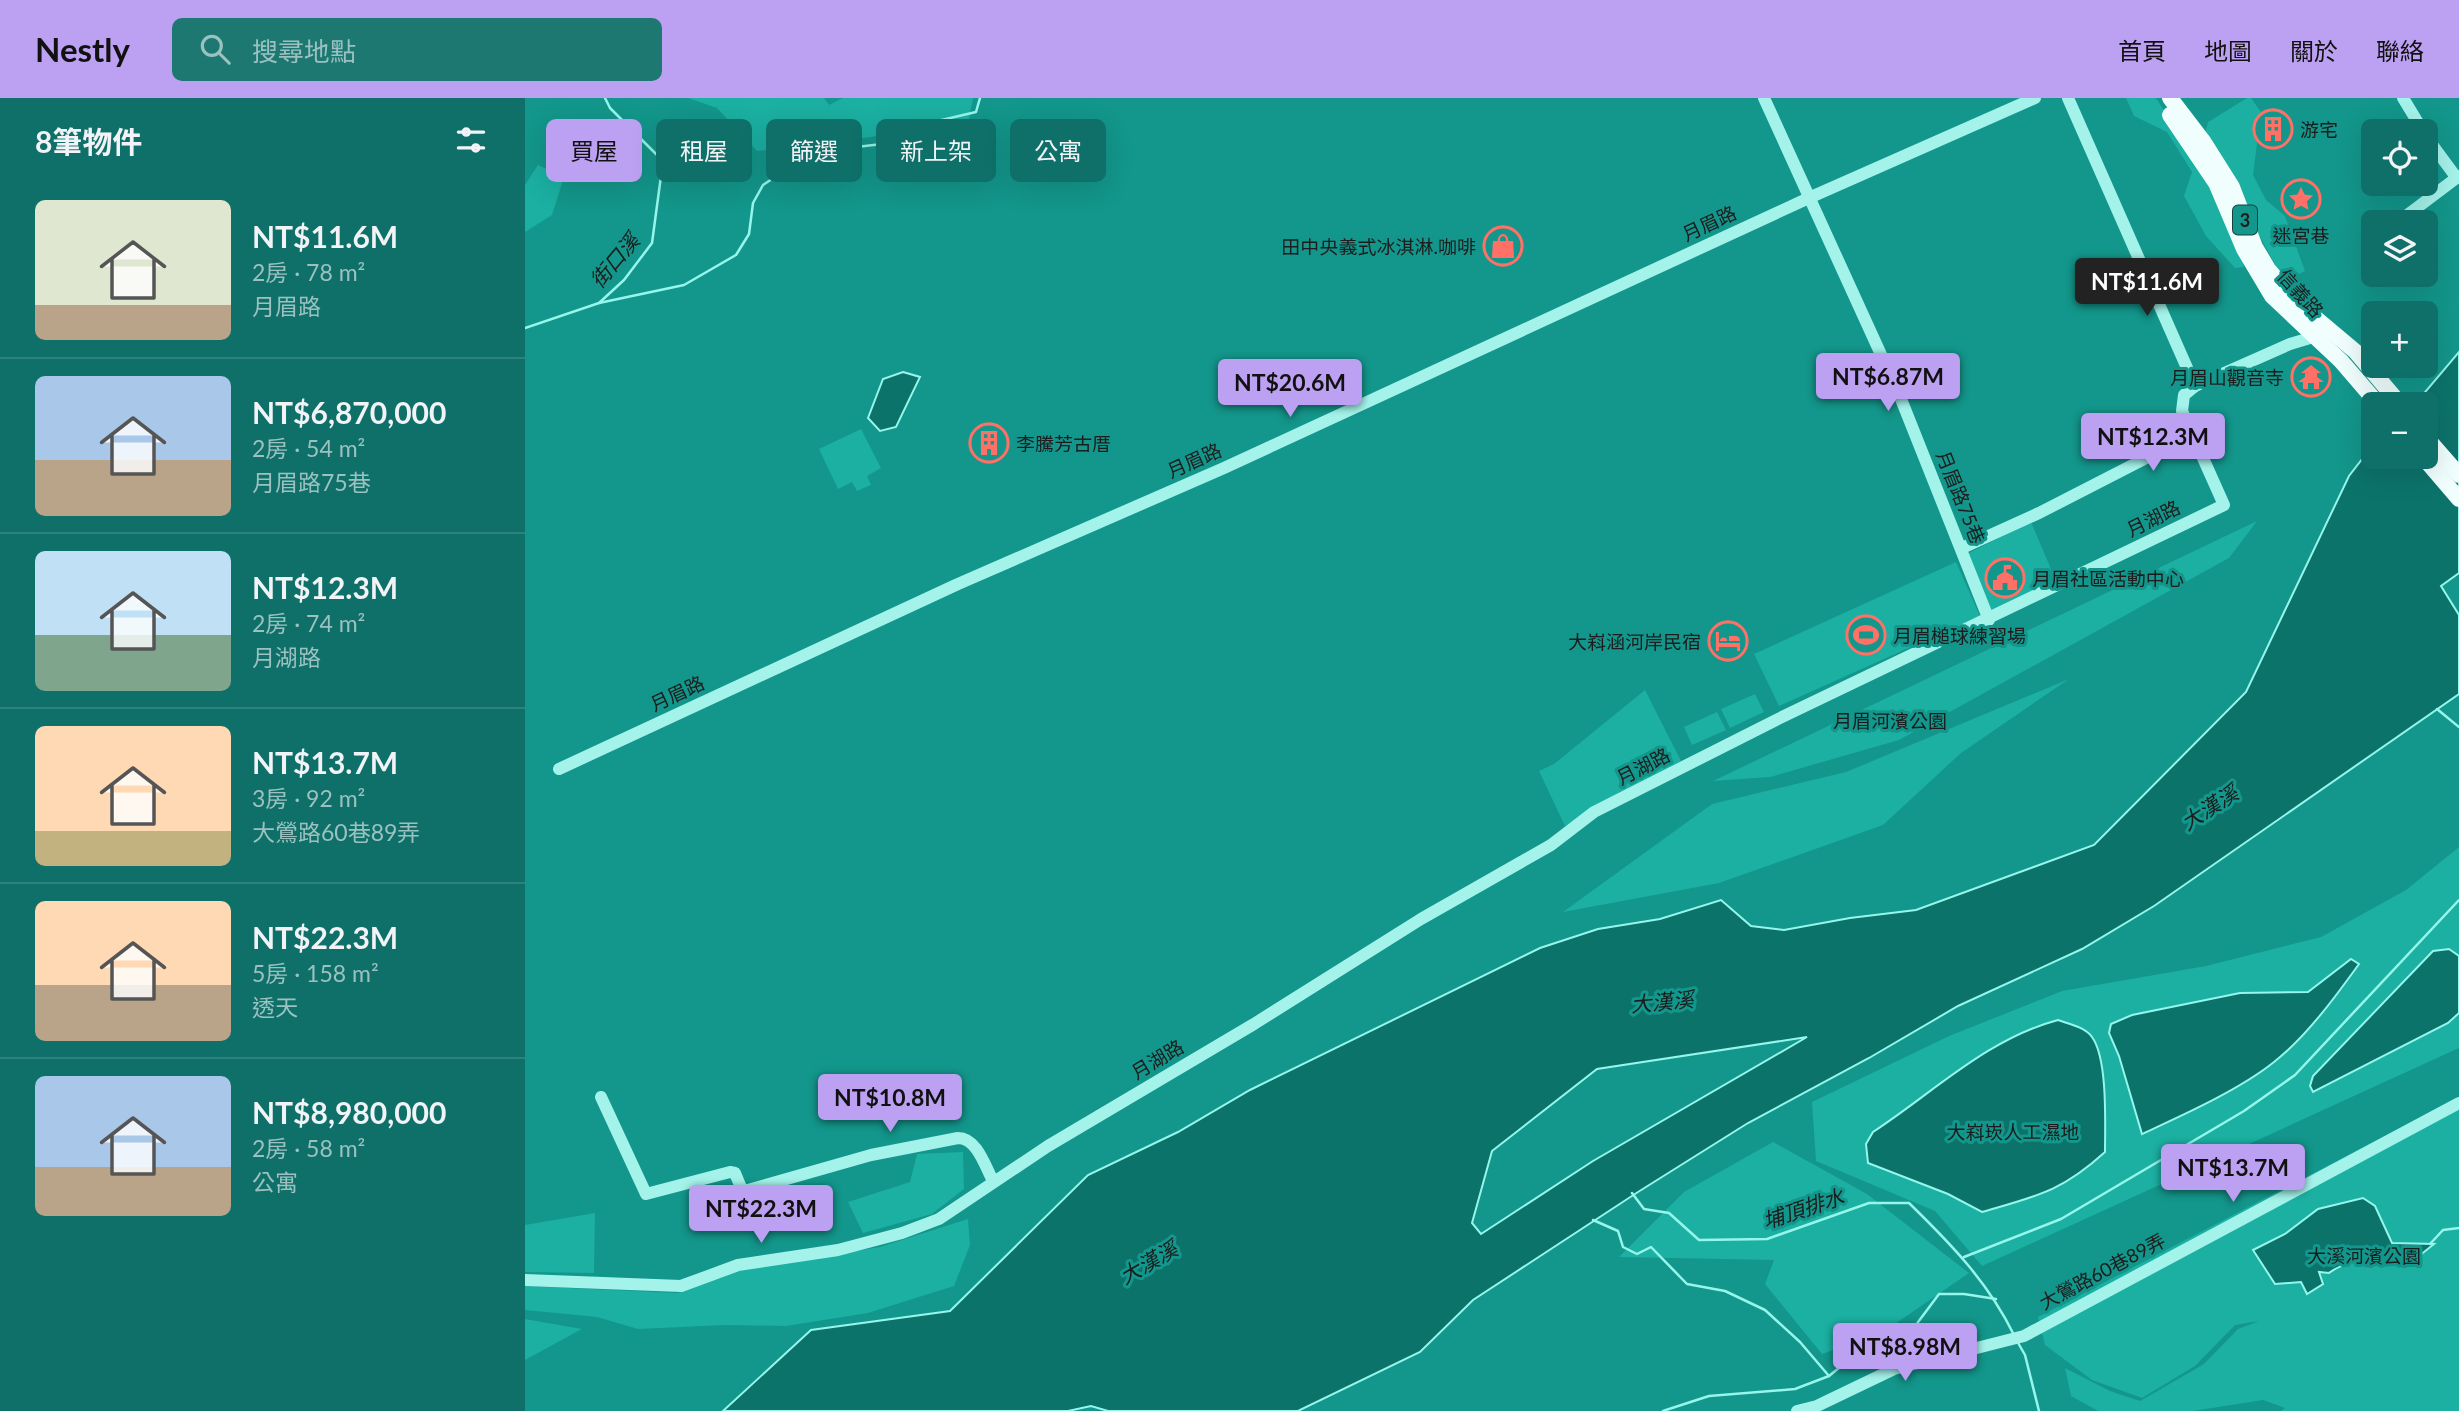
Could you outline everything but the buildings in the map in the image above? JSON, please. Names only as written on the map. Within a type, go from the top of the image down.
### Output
[{"type":"main road","name":"信義路","points":[[2159,98],[2216,183],[2244,248],[2264,285],[2312,336],[2341,361],[2368,392]]},
{"type":"main road","name":"信義路","points":[[2170,98],[2232,187],[2255,247],[2268,269],[2293,299],[2330,333],[2356,352],[2390,392]]},
{"type":"main road","points":[[2438,451],[2459,475]]},
{"type":"main road","points":[[2433,469],[2459,499]]},
{"type":"street","name":"月眉路75巷","points":[[1764,98],[1899,394],[1989,620]]},
{"type":"street","name":"月眉路","points":[[559,769],[958,584],[1236,462],[1811,197],[2035,98]]},
{"type":"street","points":[[2068,98],[2195,386],[2312,336],[2330,333]]},
{"type":"street","points":[[2403,98],[2416,119]]},
{"type":"street","points":[[2414,210],[2458,177],[2438,151]]},
{"type":"street","name":"月湖路","points":[[525,1280],[681,1286],[738,1265],[838,1250],[902,1233],[939,1219],[993,1181],[1421,919],[1551,845],[1594,812],[1777,719],[1989,620],[2224,505],[2182,411],[2184,395],[2195,386]]},
{"type":"street","points":[[1962,548],[2039,513],[2193,434]]},
{"type":"street","points":[[601,1097],[646,1194],[730,1172],[735,1173],[742,1190],[748,1190],[871,1155],[958,1138],[966,1138],[972,1143],[993,1181]]},
{"type":"street","name":"大鶯路60巷89弄","points":[[1797,1411],[1818,1406],[1894,1368],[2024,1336],[2459,1102]]},
{"type":"green space","points":[[688,98],[824,98],[829,105],[843,98],[973,98],[969,119],[876,119],[876,136],[862,138],[862,119],[766,119],[766,150],[757,151],[752,146],[752,119],[727,119],[717,108]]},
{"type":"green space","points":[[2126,98],[2156,98],[2219,200],[2238,244],[2244,267],[2235,268],[2206,236],[2184,196],[2192,172],[2167,132],[2134,116]]},
{"type":"green space","points":[[2251,98],[2261,112],[2253,175],[2266,200],[2285,216],[2305,271],[2292,278],[2280,274],[2205,134],[2208,122]]},
{"type":"green space","points":[[538,165],[546,169],[546,182],[562,182],[552,215],[525,232],[525,185]]},
{"type":"green space","points":[[861,429],[881,468],[867,476],[871,485],[857,491],[852,482],[838,489],[819,449]]},
{"type":"green space","name":"月眉河濱公園","points":[[2257,521],[2229,558],[1899,740],[1770,777],[1713,781]]},
{"type":"green space","points":[[2031,522],[2054,576],[2061,573],[2065,581],[1990,618],[1963,556]]},
{"type":"green space","name":"月眉槌球練習場","points":[[1956,562],[1980,616],[1779,706],[1754,654]]},
{"type":"green space","points":[[2069,679],[1961,753],[1883,825],[1719,883],[1563,912],[1712,804],[1846,772]]},
{"type":"green space","points":[[1645,690],[1681,761],[1565,826],[1539,771],[1554,764]]},
{"type":"green space","points":[[1755,694],[1764,712],[1730,728],[1721,709]]},
{"type":"green space","points":[[1717,712],[1726,730],[1692,745],[1684,727]]},
{"type":"green space","name":"大嵙崁人工濕地","points":[[2459,847],[2459,1048],[1982,1266],[1935,1211],[1816,1161],[1812,1102],[1949,1036],[2062,991],[2206,966],[2321,937],[2406,890]]},
{"type":"green space","name":"大溪河濱公園","points":[[2459,1097],[2459,1411],[2281,1411],[2285,1408],[2263,1400],[2193,1411],[2098,1411],[2071,1396],[2065,1368],[2110,1391],[2140,1401],[2204,1364],[2238,1329],[2259,1321],[2235,1325],[2195,1366],[2142,1398],[2092,1380],[2045,1345],[2038,1317]]},
{"type":"green space","points":[[1773,1142],[1867,1194],[1969,1273],[1882,1333],[1822,1354],[1765,1284],[1774,1260],[1619,1257],[1684,1192]]},
{"type":"green space","points":[[963,1152],[964,1189],[932,1214],[863,1233],[848,1202],[910,1182],[917,1154]]},
{"type":"green space","points":[[595,1213],[594,1273],[525,1272],[525,1225]]},
{"type":"green space","points":[[968,1219],[970,1245],[954,1286],[868,1313],[786,1326],[725,1325],[638,1329],[597,1317],[525,1310],[525,1286],[678,1293],[730,1272],[880,1247]]},
{"type":"green space","points":[[525,1319],[582,1329],[525,1360]]},
{"type":"water","name":"大漢溪","points":[[2459,352],[2459,573],[2441,586],[2459,615],[2459,694],[2154,906],[2082,949],[1958,1006],[1869,1058],[1748,1123],[1638,1192],[1473,1300],[1420,1352],[1298,1411],[1108,1411],[1091,1406],[1068,1411],[723,1411],[811,1330],[950,1311],[1088,1175],[1178,1132],[1250,1090],[1540,948],[1598,929],[1660,919],[1721,900],[1751,926],[1784,930],[1916,910],[2094,845],[2246,692],[2349,476],[2361,460],[2361,469],[2438,469],[2438,392],[2425,392]],"holes":[[[1807,1037],[1593,1161],[1481,1234],[1472,1223],[1492,1151],[1597,1069]]]},
{"type":"water","points":[[903,372],[920,377],[896,427],[880,431],[868,418],[883,379]]},
{"type":"water","points":[[2449,949],[2459,956],[2459,1013],[2448,1023],[2313,1092],[2310,1086],[2313,1076],[2433,951]]},
{"type":"water","points":[[2351,959],[2359,964],[2309,1028],[2286,1052],[2228,1092],[2142,1134],[2119,1056],[2109,1033],[2111,1024],[2132,1015],[2240,993],[2308,992]]},
{"type":"water","points":[[2058,1020],[2077,1026],[2092,1037],[2101,1060],[2105,1093],[2105,1152],[2075,1176],[2048,1191],[1982,1212],[1948,1194],[1868,1163],[1866,1144],[1873,1132],[1984,1053],[2032,1029]]},
{"type":"water","points":[[2363,1198],[2375,1206],[2392,1243],[2434,1244],[2419,1256],[2402,1252],[2371,1256],[2329,1273],[2319,1272],[2323,1284],[2307,1294],[2301,1282],[2275,1284],[2253,1250],[2285,1234],[2318,1209]]},
{"type":"waterway","name":"街口溪","points":[[525,328],[599,303],[624,280],[652,243],[663,161],[610,108],[605,98]]},
{"type":"waterway","points":[[599,303],[684,285],[736,255],[749,234],[753,203],[763,185],[812,152],[900,142],[933,122],[976,112],[980,98]]},
{"type":"waterway","points":[[2437,709],[2459,727]]},
{"type":"waterway","points":[[1964,1257],[2061,1219],[2244,1111],[2295,1075],[2459,900]]},
{"type":"waterway","name":"埔頂排水","points":[[1632,1193],[1644,1209],[1669,1213],[1699,1240],[1767,1239],[1869,1203],[1909,1203],[1980,1281],[2014,1335]]},
{"type":"waterway","points":[[1593,1220],[1618,1231],[1623,1247],[1637,1254],[1651,1247],[1687,1284],[1725,1291],[1765,1310],[1800,1342],[1829,1376]]},
{"type":"waterway","points":[[2430,1244],[2443,1230],[2459,1228]]},
{"type":"waterway","points":[[1663,1411],[1709,1396],[1795,1389],[1829,1376],[1855,1355],[1898,1349],[1939,1294],[1964,1294],[1996,1299]]},
{"type":"waterway","name":"埔頂排水","points":[[2017,1341],[2025,1355],[2039,1411]]},
{"type":"place","name":"游宅","points":[[2273,129]]},
{"type":"place","name":"迷宮巷","points":[[2301,199]]},
{"type":"place","name":"田中央義式冰淇淋.咖啡","points":[[1503,246]]},
{"type":"place","name":"月眉山觀音寺","points":[[2311,377]]},
{"type":"place","name":"李騰芳古厝","points":[[989,443]]},
{"type":"place","name":"月眉社區活動中心","points":[[2005,578]]},
{"type":"place","name":"月眉槌球練習場","points":[[1866,635]]},
{"type":"place","name":"大嵙涵河岸民宿","points":[[1728,641]]}]
